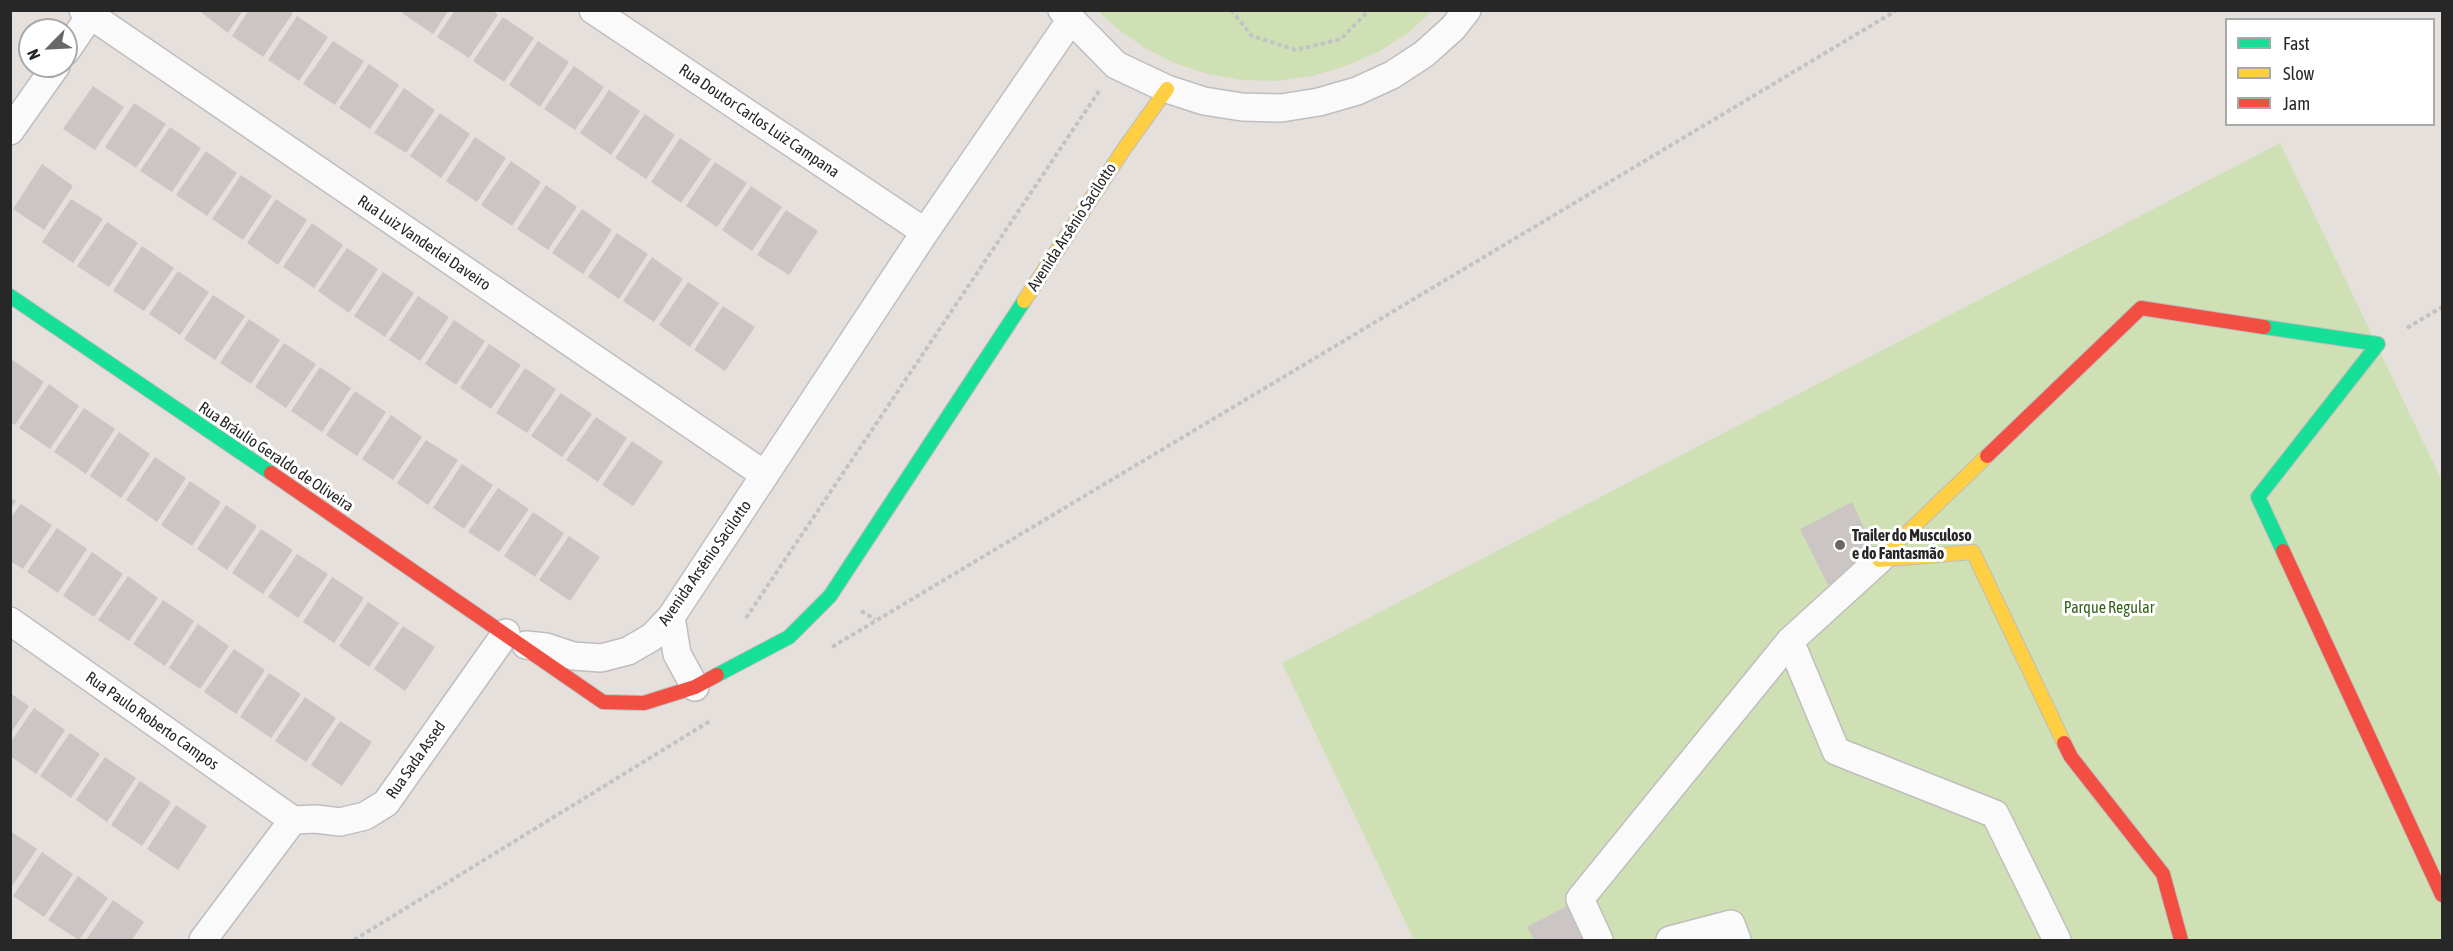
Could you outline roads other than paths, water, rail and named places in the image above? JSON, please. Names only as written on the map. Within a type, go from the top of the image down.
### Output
[{"type":"street","name":"Rua Doutor Carlos Luiz Campana","points":[[593,10],[925,232]]},
{"type":"street","points":[[1066,16],[1116,65],[1167,89],[1204,101],[1242,107],[1281,108],[1319,102],[1357,91],[1392,75],[1424,54],[1453,28],[1467,10]]},
{"type":"street","points":[[78,31],[89,12]]},
{"type":"street","name":"Rua Luiz Vanderlei Daveiro","points":[[89,12],[765,475]]},
{"type":"street","name":"Avenida Arsênio Sacilotto","points":[[514,639],[573,656],[601,658],[628,651],[652,637],[671,617],[1066,16]]},
{"type":"street","points":[[10,130],[47,78]]},
{"type":"street","name":"Avenida Arsênio Sacilotto","points":[[514,639],[603,702],[645,703],[695,687],[789,636],[830,596],[1124,149],[1167,89]]},
{"type":"street","name":"Rua Bráulio Geraldo de Oliveira","points":[[10,296],[514,639]]},
{"type":"street","points":[[1599,940],[1580,899],[1790,641],[1879,560],[2141,308],[2378,344],[2258,497],[2442,895]]},
{"type":"street","points":[[1879,560],[1973,552],[2071,757],[2163,874],[2181,940]]},
{"type":"street","points":[[671,617],[677,654],[695,687]]},
{"type":"street","name":"Rua Paulo Roberto Campos","points":[[10,621],[293,820]]},
{"type":"street","name":"Rua Sada Assed","points":[[293,820],[316,819],[340,822],[365,816],[386,803],[514,639]]},
{"type":"street","points":[[1790,641],[1836,751],[1995,814],[2057,940]]},
{"type":"street","points":[[203,940],[293,820]]},
{"type":"street","points":[[1670,940],[1731,924],[1737,940]]},
{"type":"place","name":"Trailer do Musculoso e do Fantasmão","points":[[1840,545]]},
{"type":"park label","name":"Parque Regular","points":[[2109,608]]}]
